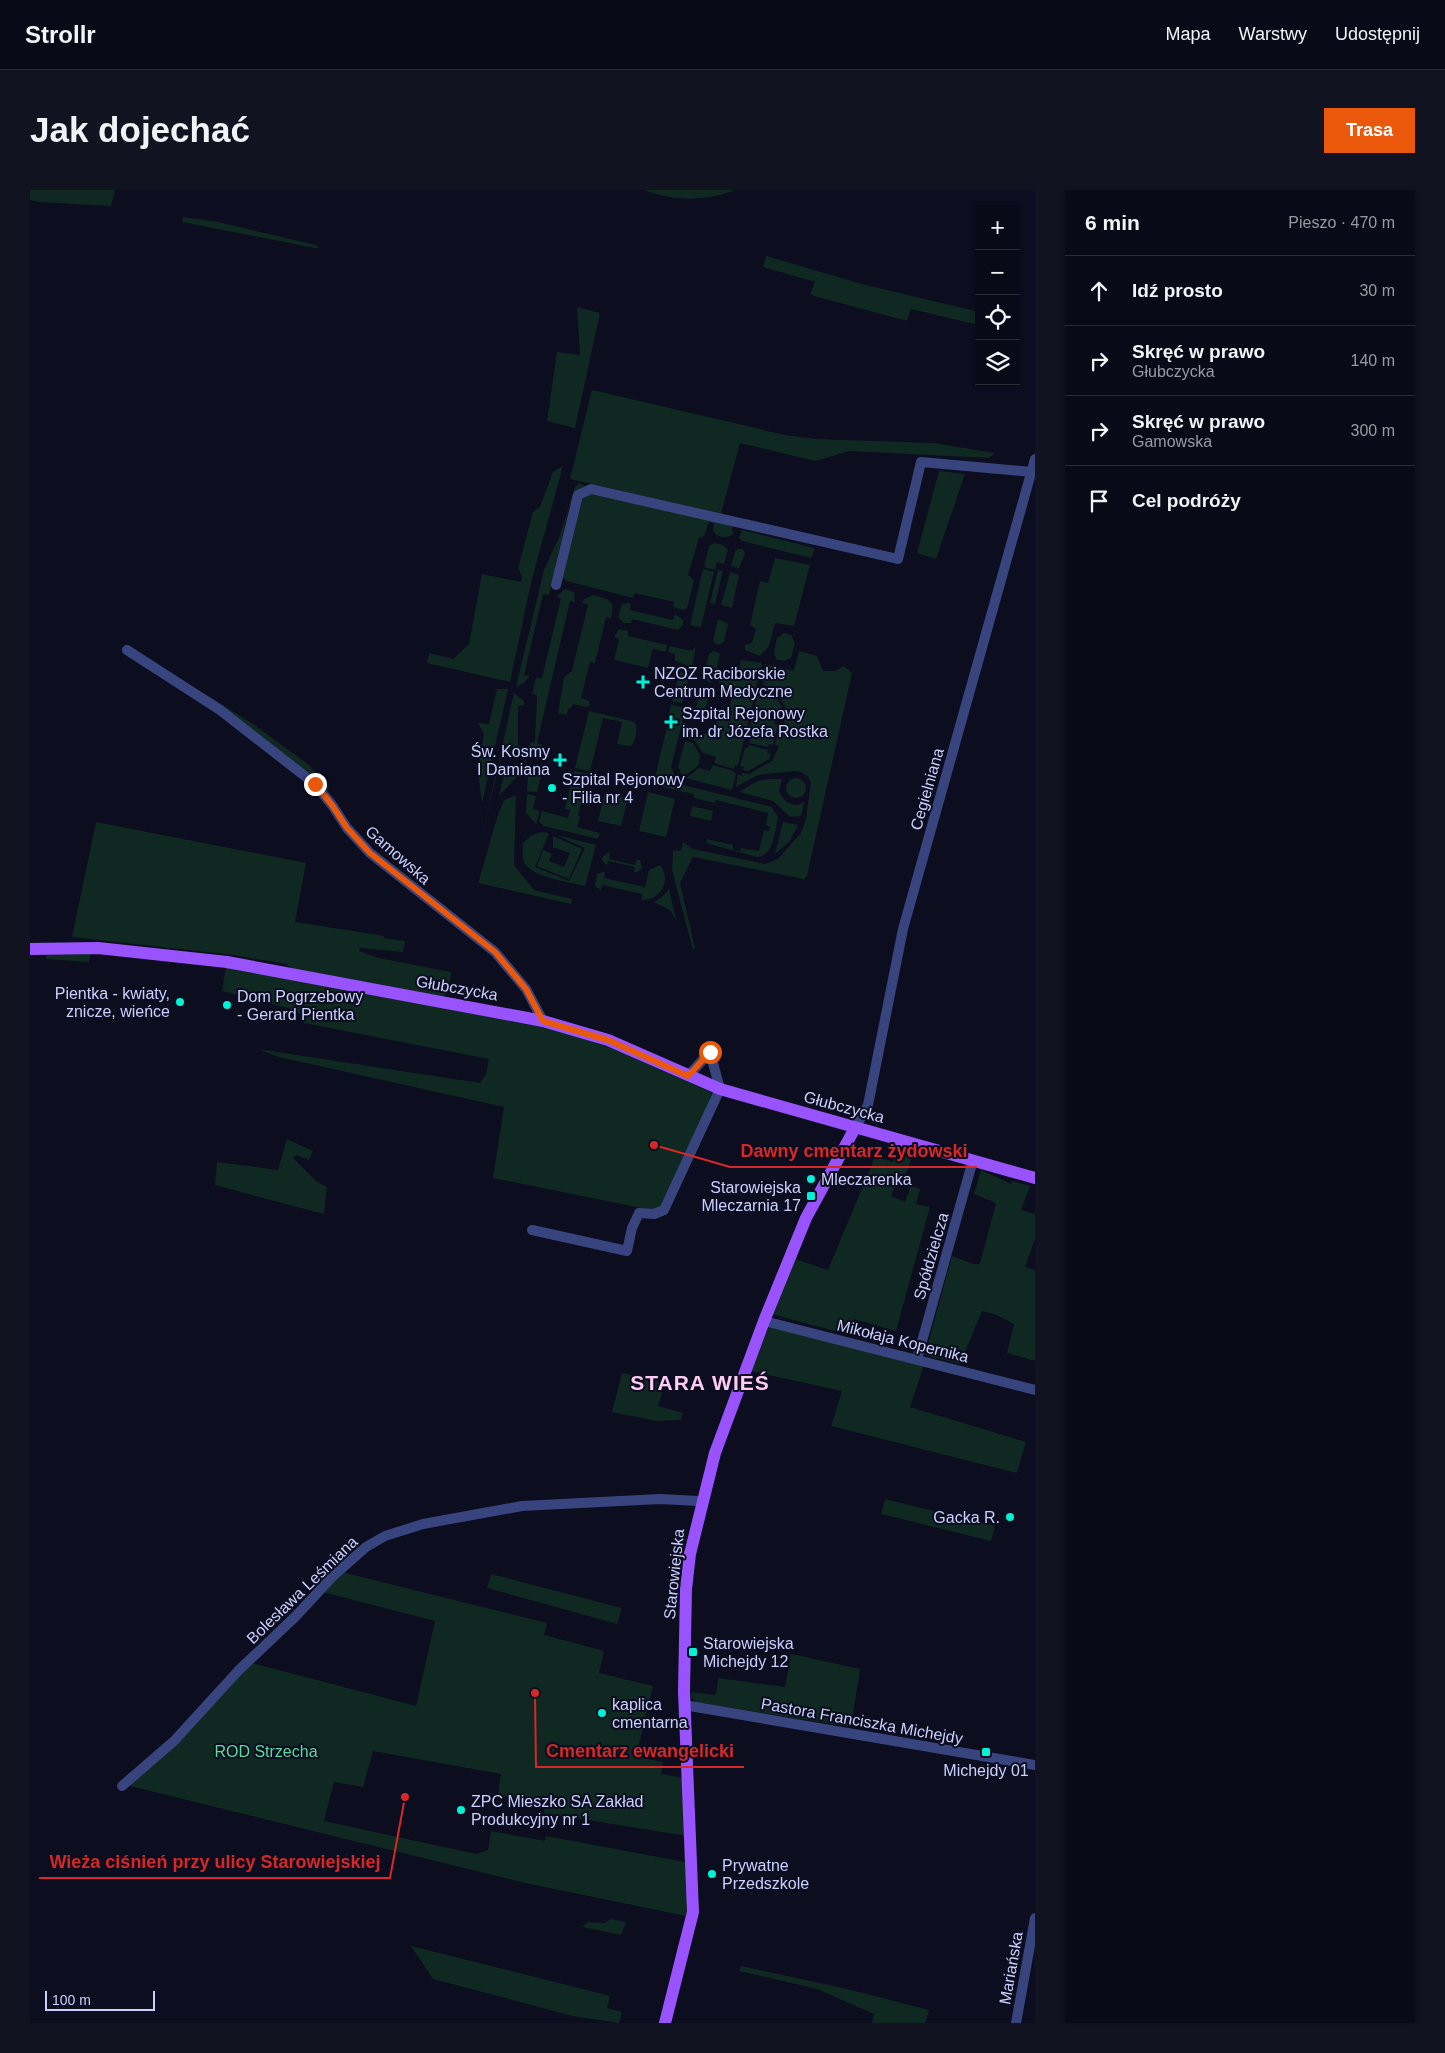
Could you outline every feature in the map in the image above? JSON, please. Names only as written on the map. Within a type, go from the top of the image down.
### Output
[{"type":"main road","name":"Głubczycka","points":[[30,949],[98,948],[204,959],[543,1021],[608,1040],[720,1089],[1035,1178]]},
{"type":"main road","name":"Starowiejska","points":[[664,2023],[693,1912],[684,1705],[686,1589],[690,1554],[716,1453],[764,1321],[806,1218],[855,1128]]},
{"type":"street","name":"Cegielniana","points":[[855,1128],[868,1105],[903,929],[941,798],[1015,523],[1035,459]]},
{"type":"street","points":[[556,585],[578,495],[591,489],[898,559],[921,462],[1032,472]]},
{"type":"street","name":"Gamowska","points":[[127,650],[220,710],[315,784],[347,828],[370,853],[495,952],[526,989],[543,1021]]},
{"type":"street","points":[[532,1230],[627,1251],[632,1228],[639,1213],[654,1214],[664,1210],[720,1089],[710,1052],[688,1076]]},
{"type":"street","name":"Spółdzielcza","points":[[917,1360],[973,1160]]},
{"type":"street","name":"Mikołaja Kopernika","points":[[764,1321],[1035,1390]]},
{"type":"street","name":"Bolesława Leśmiana","points":[[122,1786],[174,1741],[238,1671],[296,1616],[332,1578],[366,1547],[385,1536],[423,1524],[522,1506],[660,1499],[699,1501]]},
{"type":"street","name":"Pastora Franciszka Michejdy","points":[[684,1705],[1035,1765]]},
{"type":"street","name":"Mariańska","points":[[1016,2023],[1035,1918]]},
{"type":"green space","points":[[30,190],[115,190],[111,206],[39,202],[30,200]]},
{"type":"green space","points":[[644,190],[736,190],[724,194],[690,199],[667,197]]},
{"type":"green space","points":[[183,217],[218,222],[316,245],[320,249],[182,222]]},
{"type":"green space","points":[[766,256],[862,284],[975,311],[975,324],[911,309],[907,321],[814,296],[810,294],[815,282],[763,267]]},
{"type":"green space","points":[[577,307],[600,313],[575,428],[547,421],[557,352],[580,355]]},
{"type":"green space","points":[[592,390],[785,435],[815,439],[933,443],[995,453],[989,458],[850,451],[815,461],[740,443],[721,514],[570,479]]},
{"type":"green space","points":[[563,466],[531,583],[510,682],[427,663],[429,653],[453,659],[469,644],[482,574],[521,582],[522,576],[518,568],[533,512],[540,507],[553,472]]},
{"type":"green space","points":[[939,471],[965,474],[936,559],[917,553]]},
{"type":"green space","points":[[580,483],[586,487],[574,496],[569,507],[549,595],[543,594],[524,675],[530,676],[524,683],[516,687],[544,570],[560,535],[575,487]]},
{"type":"green space","points":[[589,493],[732,525],[733,534],[729,537],[723,537],[716,535],[713,530],[714,524],[709,522],[704,536],[699,538],[688,575],[694,580],[687,608],[683,610],[673,607],[674,602],[635,593],[633,598],[566,581],[561,575],[580,500]]},
{"type":"green space","points":[[742,530],[815,548],[811,558],[742,541],[739,538]]},
{"type":"green space","points":[[714,543],[723,545],[728,550],[724,564],[717,562],[715,570],[704,567],[709,546]]},
{"type":"green space","points":[[743,549],[745,553],[739,568],[731,566],[735,551]]},
{"type":"green space","points":[[775,558],[810,565],[794,626],[775,623],[769,646],[760,656],[745,650],[745,645],[752,643],[756,629],[750,625],[760,581],[768,583]]},
{"type":"green space","points":[[703,569],[714,572],[701,627],[690,625]]},
{"type":"green space","points":[[718,570],[723,571],[715,604],[710,603]]},
{"type":"green space","points":[[730,572],[739,575],[732,608],[721,605]]},
{"type":"green space","points":[[565,589],[574,592],[575,602],[570,601],[537,743],[542,745],[539,754],[532,756],[530,754],[530,743],[535,742],[537,695],[532,694],[536,678],[542,678],[561,598],[556,597]]},
{"type":"green space","points":[[594,595],[607,599],[613,605],[611,618],[606,617],[595,663],[590,662],[581,698],[589,701],[590,705],[587,707],[573,704],[571,708],[568,708],[567,715],[558,713],[564,677],[572,671],[588,605],[582,603],[584,599]]},
{"type":"green space","points":[[622,604],[631,604],[630,610],[673,620],[675,614],[683,620],[683,625],[678,630],[632,619],[631,623],[623,623],[618,617]]},
{"type":"green space","points":[[718,619],[728,624],[724,642],[718,645],[713,641]]},
{"type":"green space","points":[[619,629],[628,631],[628,636],[667,645],[666,652],[653,649],[648,668],[614,660],[619,639],[615,635]]},
{"type":"green space","points":[[784,633],[791,635],[795,643],[791,658],[784,661],[776,659],[774,651],[777,638]]},
{"type":"green space","points":[[670,646],[692,651],[696,646],[692,667],[675,661],[675,654],[668,652]]},
{"type":"green space","points":[[714,651],[720,654],[714,679],[710,683],[703,678],[709,654]]},
{"type":"green space","points":[[799,651],[817,656],[823,671],[835,671],[844,666],[852,673],[807,876],[804,879],[693,857],[680,883],[695,948],[693,950],[672,870],[673,850],[681,851],[683,842],[693,849],[765,864],[778,859],[801,833],[806,819],[811,782],[801,772],[758,775],[736,787],[738,774],[742,776],[742,773],[749,774],[772,761],[779,746],[775,745],[780,726],[784,726],[785,706],[773,687],[763,685],[764,682],[761,681],[765,664],[794,671]]},
{"type":"green space","points":[[741,660],[762,663],[738,765],[735,765],[734,769],[714,763],[716,757],[703,753],[694,740],[686,739],[689,728],[692,726],[696,727],[695,734],[714,734],[717,719],[730,722],[732,711],[729,710],[734,689],[720,686],[718,679],[723,681],[724,675],[737,678]]},
{"type":"green space","points":[[680,672],[690,674],[682,703],[672,701]]},
{"type":"green space","points":[[763,687],[772,689],[782,707],[780,716],[777,715],[776,719],[755,714],[756,710],[754,710],[759,689],[762,690]]},
{"type":"green space","points":[[497,689],[508,689],[482,803],[478,772],[484,734],[478,723],[489,724]]},
{"type":"green space","points":[[701,690],[710,690],[704,716],[706,720],[697,720],[694,715]]},
{"type":"green space","points":[[514,693],[524,701],[524,705],[518,706],[518,746],[523,747],[522,750],[501,755],[477,859]]},
{"type":"green space","points":[[209,696],[256,726],[309,765],[329,787],[327,794],[204,697]]},
{"type":"green space","points":[[671,705],[683,707],[685,711],[671,767],[677,780],[676,783],[661,780],[659,786],[653,785],[667,727],[672,728],[673,724],[667,722]]},
{"type":"green space","points":[[589,711],[635,722],[636,728],[635,738],[631,746],[617,744],[622,722],[603,718],[590,771],[575,768]]},
{"type":"green space","points":[[756,716],[775,720],[774,724],[778,725],[773,745],[769,744],[768,747],[749,743],[750,739],[747,739],[752,719],[755,719]]},
{"type":"green space","points":[[685,741],[693,743],[700,755],[699,765],[683,777],[678,767]]},
{"type":"green space","points":[[749,745],[768,750],[767,753],[771,754],[769,759],[748,771],[743,770],[744,767],[740,766],[745,748],[748,748]]},
{"type":"green space","points":[[535,764],[544,765],[537,792],[527,791],[528,772]]},
{"type":"green space","points":[[713,765],[733,771],[736,774],[732,790],[686,778],[699,768],[710,771]]},
{"type":"green space","points":[[511,767],[519,770],[520,773],[499,796],[504,774]]},
{"type":"green space","points":[[574,771],[590,774],[588,781],[586,781],[577,827],[600,833],[598,839],[544,826],[539,822],[542,811],[568,818],[570,810],[565,809]]},
{"type":"green space","points":[[796,778],[803,781],[806,788],[803,795],[796,798],[789,795],[786,788],[789,781]]},
{"type":"green space","points":[[782,779],[779,791],[789,803],[796,805],[804,802],[801,816],[790,817],[773,801],[739,792],[757,781]]},
{"type":"green space","points":[[679,784],[772,807],[778,817],[775,836],[770,848],[763,856],[757,857],[706,843],[707,839],[733,845],[733,850],[740,851],[741,848],[759,851],[764,830],[769,831],[770,827],[766,825],[768,813],[716,800],[715,803],[694,798],[694,794],[662,787],[663,785]]},
{"type":"green space","points":[[648,792],[675,799],[666,837],[639,831]]},
{"type":"green space","points":[[605,793],[628,798],[621,826],[598,821]]},
{"type":"green space","points":[[527,794],[536,796],[533,809],[540,811],[536,824],[526,813]]},
{"type":"green space","points":[[516,795],[514,865],[534,890],[572,899],[571,904],[478,883],[502,805],[506,799]]},
{"type":"green space","points":[[692,806],[713,811],[711,821],[690,816]]},
{"type":"green space","points":[[96,822],[306,863],[295,922],[385,936],[383,938],[405,941],[403,952],[360,948],[359,951],[379,958],[451,972],[448,992],[443,997],[293,970],[286,964],[233,955],[72,937]]},
{"type":"green space","points":[[783,822],[798,825],[790,841],[775,854]]},
{"type":"green space","points":[[542,832],[549,833],[535,867],[569,881],[585,848],[556,835],[596,845],[585,886],[550,878],[532,870],[526,865],[523,859],[523,843],[532,835]]},
{"type":"green space","points":[[553,836],[582,849],[569,879],[537,866],[543,850],[552,854],[549,861],[564,867],[570,853],[553,847]]},
{"type":"green space","points":[[607,853],[610,853],[609,859],[635,865],[637,860],[640,860],[642,868],[634,872],[635,867],[608,861],[607,866],[601,859]]},
{"type":"green space","points":[[660,865],[665,877],[665,883],[659,893],[648,899],[641,900],[642,894],[602,885],[601,890],[595,886],[597,874],[605,872],[604,878],[645,887],[649,870]]},
{"type":"green space","points":[[669,889],[676,920],[670,910],[654,902],[661,898]]},
{"type":"green space","points":[[91,951],[89,962],[46,959],[47,952]]},
{"type":"green space","points":[[226,967],[557,1030],[619,1051],[712,1093],[704,1117],[662,1209],[655,1211],[493,1178],[504,1107],[279,1057],[258,1049],[480,1083],[486,1074],[489,1059],[304,1023],[304,1017],[295,1010],[222,991]]},
{"type":"green space","points":[[287,1139],[313,1151],[309,1160],[296,1155],[293,1158],[316,1181],[327,1187],[324,1214],[215,1185],[217,1162],[278,1170]]},
{"type":"green space","points":[[898,1149],[914,1153],[903,1181],[897,1179],[891,1196],[905,1202],[911,1186],[920,1189],[916,1204],[930,1207],[896,1331],[854,1319],[849,1335],[772,1314],[795,1259],[828,1270],[875,1157],[893,1162]]},
{"type":"green space","points":[[981,1170],[1011,1184],[1012,1181],[1030,1186],[1021,1210],[1035,1214],[1035,1239],[1025,1267],[1035,1270],[1035,1361],[1007,1353],[1014,1324],[997,1315],[982,1311],[960,1364],[925,1355],[952,1256],[976,1265],[980,1263],[996,1203],[974,1194]]},
{"type":"green space","points":[[769,1327],[924,1365],[910,1407],[1026,1442],[1017,1473],[831,1426],[842,1391],[751,1371]]},
{"type":"green space","points":[[622,1373],[665,1383],[658,1406],[683,1413],[681,1420],[657,1421],[612,1412]]},
{"type":"green space","points":[[885,1499],[995,1526],[991,1541],[881,1514]]},
{"type":"green space","name":"ROD Strzecha","points":[[342,1572],[547,1623],[544,1635],[604,1651],[599,1673],[653,1686],[636,1757],[663,1762],[661,1774],[683,1778],[687,1836],[544,1813],[545,1804],[498,1795],[501,1774],[373,1751],[363,1787],[334,1782],[324,1821],[476,1854],[488,1850],[491,1831],[545,1841],[546,1836],[685,1862],[688,1894],[686,1916],[525,1883],[126,1785],[252,1663],[416,1706],[435,1621],[322,1592]]},
{"type":"green space","points":[[491,1574],[622,1608],[617,1624],[487,1588]]},
{"type":"green space","points":[[791,1654],[860,1669],[851,1727],[696,1702],[691,1697],[692,1692],[716,1695],[718,1678],[785,1687]]},
{"type":"green space","points":[[611,1919],[626,1922],[621,1935],[582,1927],[588,1922],[604,1923]]},
{"type":"green space","points":[[411,1946],[610,1996],[607,2008],[622,2012],[619,2023],[573,2016],[433,1979]]},
{"type":"green space","points":[[741,1966],[843,1988],[929,2010],[925,2023],[872,2023],[874,2014],[817,1989],[739,1971]]},
{"type":"place","name":"NZOZ Raciborskie Centrum Medyczne","points":[[643,682]]},
{"type":"place","name":"Szpital Rejonowy im. dr Józefa Rostka","points":[[671,722]]},
{"type":"place","name":"Św. Kosmy I Damiana","points":[[560,760]]},
{"type":"place","name":"Szpital Rejonowy - Filia nr 4","points":[[552,788]]},
{"type":"place","name":"Pientka - kwiaty, znicze, wieńce","points":[[180,1002]]},
{"type":"place","name":"Dom Pogrzebowy - Gerard Pientka","points":[[227,1005]]},
{"type":"place","name":"Dawny cmentarz żydowski","points":[[654,1145]]},
{"type":"place","name":"Mleczarenka","points":[[811,1179]]},
{"type":"place","name":"Starowiejska Mleczarnia 17","points":[[811,1196]]},
{"type":"place","name":"Gacka R.","points":[[1010,1517]]},
{"type":"place","name":"Starowiejska Michejdy 12","points":[[693,1652]]},
{"type":"place","name":"Cmentarz ewangelicki","points":[[535,1693]]},
{"type":"place","name":"kaplica cmentarna","points":[[602,1713]]},
{"type":"place","name":"Michejdy 01","points":[[986,1752]]},
{"type":"place","name":"Wieża ciśnień przy ulicy Starowiejskiej","points":[[405,1797]]},
{"type":"place","name":"ZPC Mieszko SA Zakład Produkcyjny nr 1","points":[[461,1810]]},
{"type":"place","name":"Prywatne Przedszkole","points":[[712,1874]]},
{"type":"district","name":"STARA WIEŚ","points":[[700,1382]]},
{"type":"route","points":[[315,784],[347,828],[370,853],[495,952],[526,989],[543,1021],[608,1040],[688,1076],[710,1052]]}]
